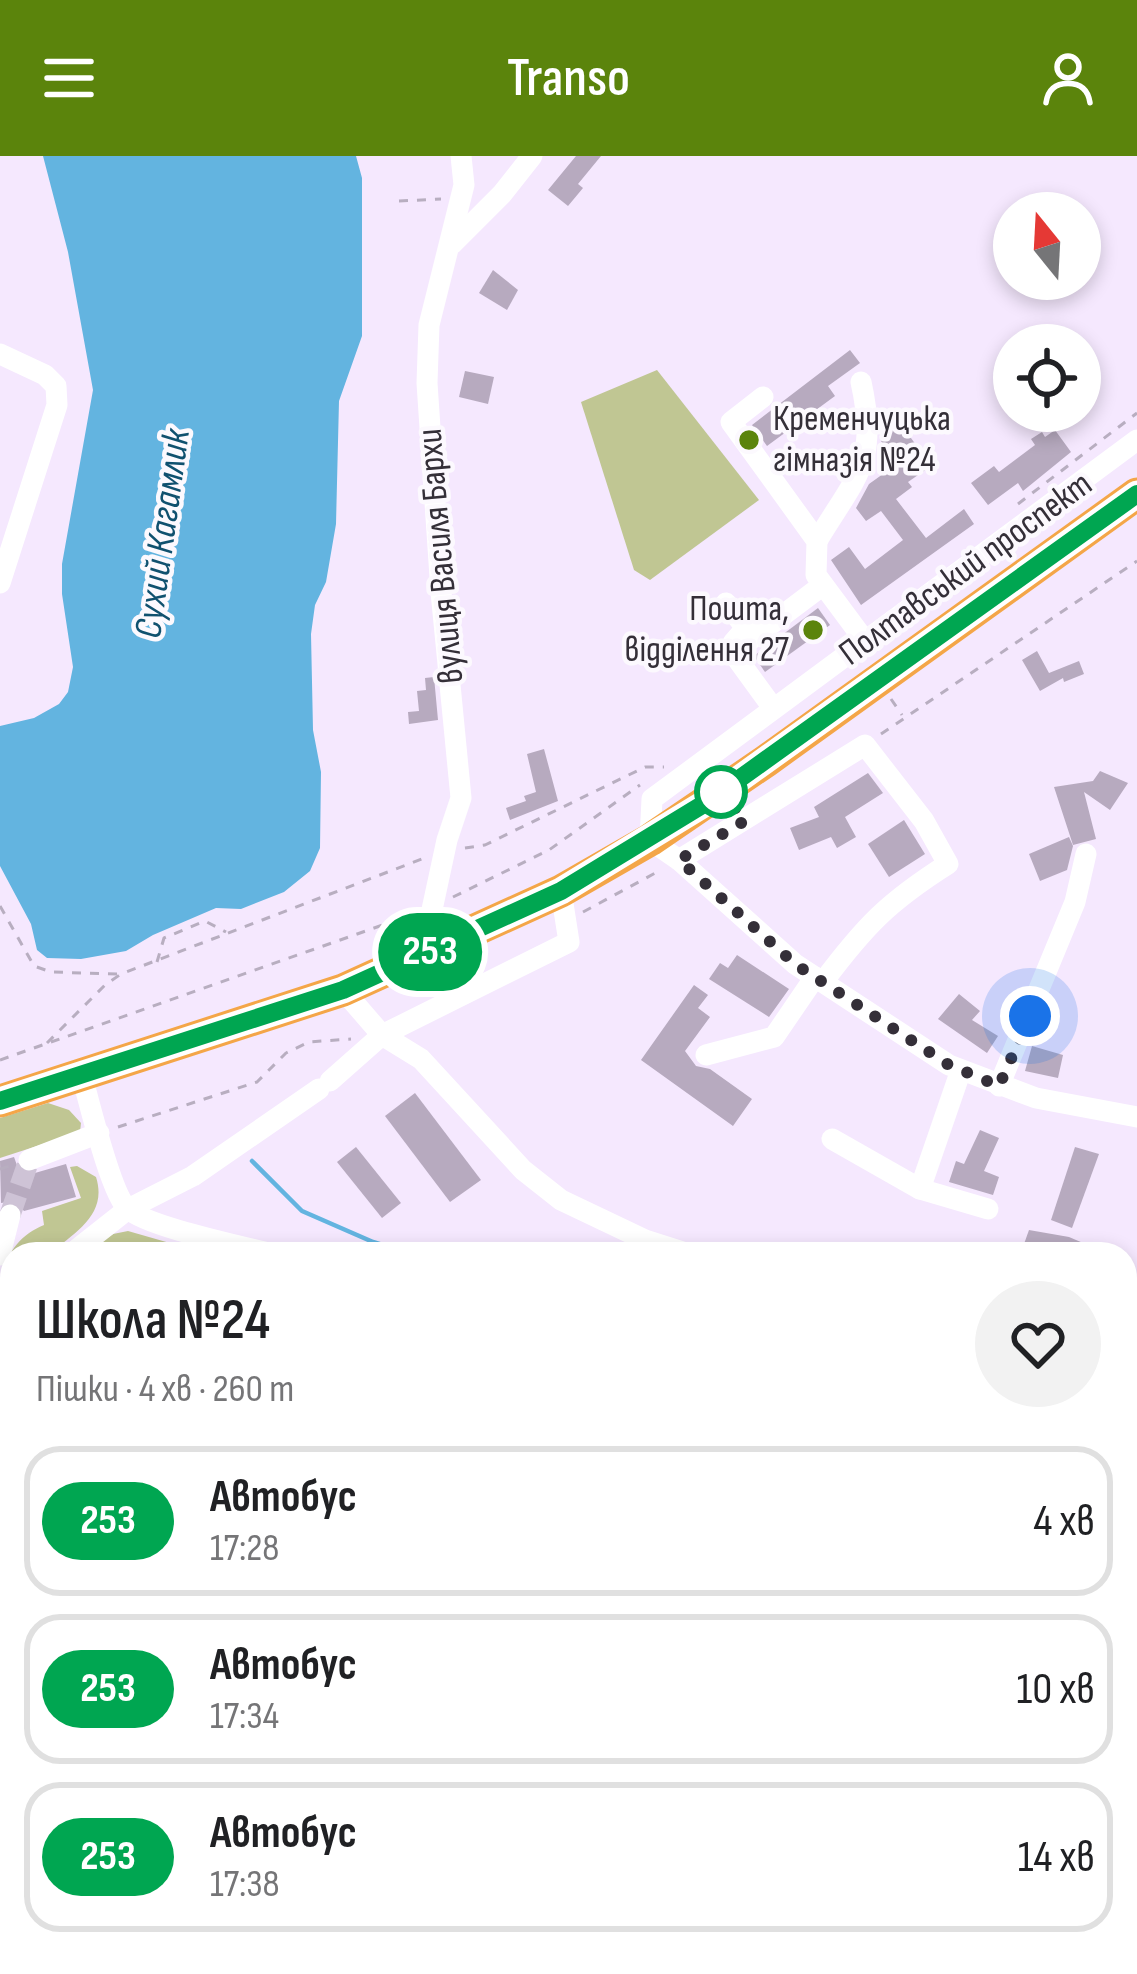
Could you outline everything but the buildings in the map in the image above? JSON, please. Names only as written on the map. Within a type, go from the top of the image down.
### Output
[{"type":"highway","name":"Полтавський проспект","points":[[0,1101],[343,990],[422,956],[564,906],[1137,494]]},
{"type":"street","name":"вулиця Василя Бархи","points":[[422,956],[461,798],[441,592],[427,351],[460,200],[461,156]]},
{"type":"street","points":[[452,245],[532,156]]},
{"type":"street","points":[[0,354],[45,375],[56,386],[57,405],[2,572]]},
{"type":"street","points":[[862,382],[870,420],[868,448],[860,476],[817,542],[813,568],[865,641]]},
{"type":"street","points":[[763,398],[731,422],[817,542]]},
{"type":"street","points":[[1137,440],[652,799],[650,840],[819,979],[961,1070],[1036,1098],[1137,1117]]},
{"type":"street","points":[[733,653],[823,585]]},
{"type":"street","points":[[726,603],[746,628],[733,643],[733,653],[772,708]]},
{"type":"street","points":[[679,860],[865,745],[924,821],[948,864],[895,897],[774,1036],[706,1055]]},
{"type":"street","points":[[766,761],[818,775]]},
{"type":"street","points":[[999,1086],[1075,902],[1086,854]]},
{"type":"street","points":[[86,1242],[128,1209],[193,1176],[324,1085],[382,1035],[569,942],[564,906]]},
{"type":"street","points":[[343,990],[382,1035],[421,1059],[523,1170],[561,1201],[651,1242]]},
{"type":"street","points":[[920,1189],[961,1070]]},
{"type":"street","points":[[82,1076],[116,1189],[128,1209],[234,1242]]},
{"type":"street","points":[[29,1160],[99,1133]]},
{"type":"street","points":[[832,1139],[920,1189],[988,1209]]},
{"type":"street","points":[[3,1242],[10,1215]]},
{"type":"path","points":[[399,201],[460,200]]},
{"type":"path","points":[[1005,513],[1137,413]]},
{"type":"path","points":[[865,745],[1137,561]]},
{"type":"path","points":[[0,1060],[46,1044],[433,906],[549,850],[664,767],[645,767],[485,845],[445,850],[122,974],[46,1044]]},
{"type":"path","points":[[564,906],[679,860]]},
{"type":"path","points":[[0,906],[27,957],[42,970],[122,974]]},
{"type":"path","points":[[157,962],[164,938],[205,921],[228,933]]},
{"type":"path","points":[[99,1133],[256,1082],[286,1053],[309,1042],[382,1035]]},
{"type":"green space","points":[[657,370],[759,500],[650,580],[634,570],[581,402]]},
{"type":"green space","points":[[48,1103],[69,1110],[81,1123],[80,1132],[0,1158],[0,1118]]},
{"type":"green space","points":[[70,1167],[96,1177],[97,1202],[87,1222],[64,1242],[20,1242],[44,1225],[42,1211],[81,1198]]},
{"type":"green space","points":[[128,1231],[166,1242],[101,1242]]},
{"type":"water","points":[[43,156],[356,156],[362,178],[362,336],[339,401],[336,524],[311,634],[313,730],[321,772],[320,848],[310,871],[284,892],[241,909],[216,908],[126,951],[81,959],[47,958],[37,950],[31,924],[0,866],[0,726],[34,718],[59,704],[68,692],[73,667],[62,564],[93,390],[68,252]]},
{"type":"waterway","name":"Сухий Кагамлик","points":[[252,1161],[302,1211],[373,1242]]},
{"type":"tunnel","points":[[10,1215],[29,1160]]},
{"type":"bus line","name":"253","points":[[0,1101],[343,990],[561,891],[650,840],[781,751],[1137,494]]},
{"type":"place","name":"Кременчуцька гімназія №24","points":[[749,440]]},
{"type":"place","name":"Пошта, відділення 27","points":[[813,630]]},
{"type":"route","points":[[721,792],[746,820],[679,860],[795,964],[949,1065],[999,1086],[1030,1016]]}]
